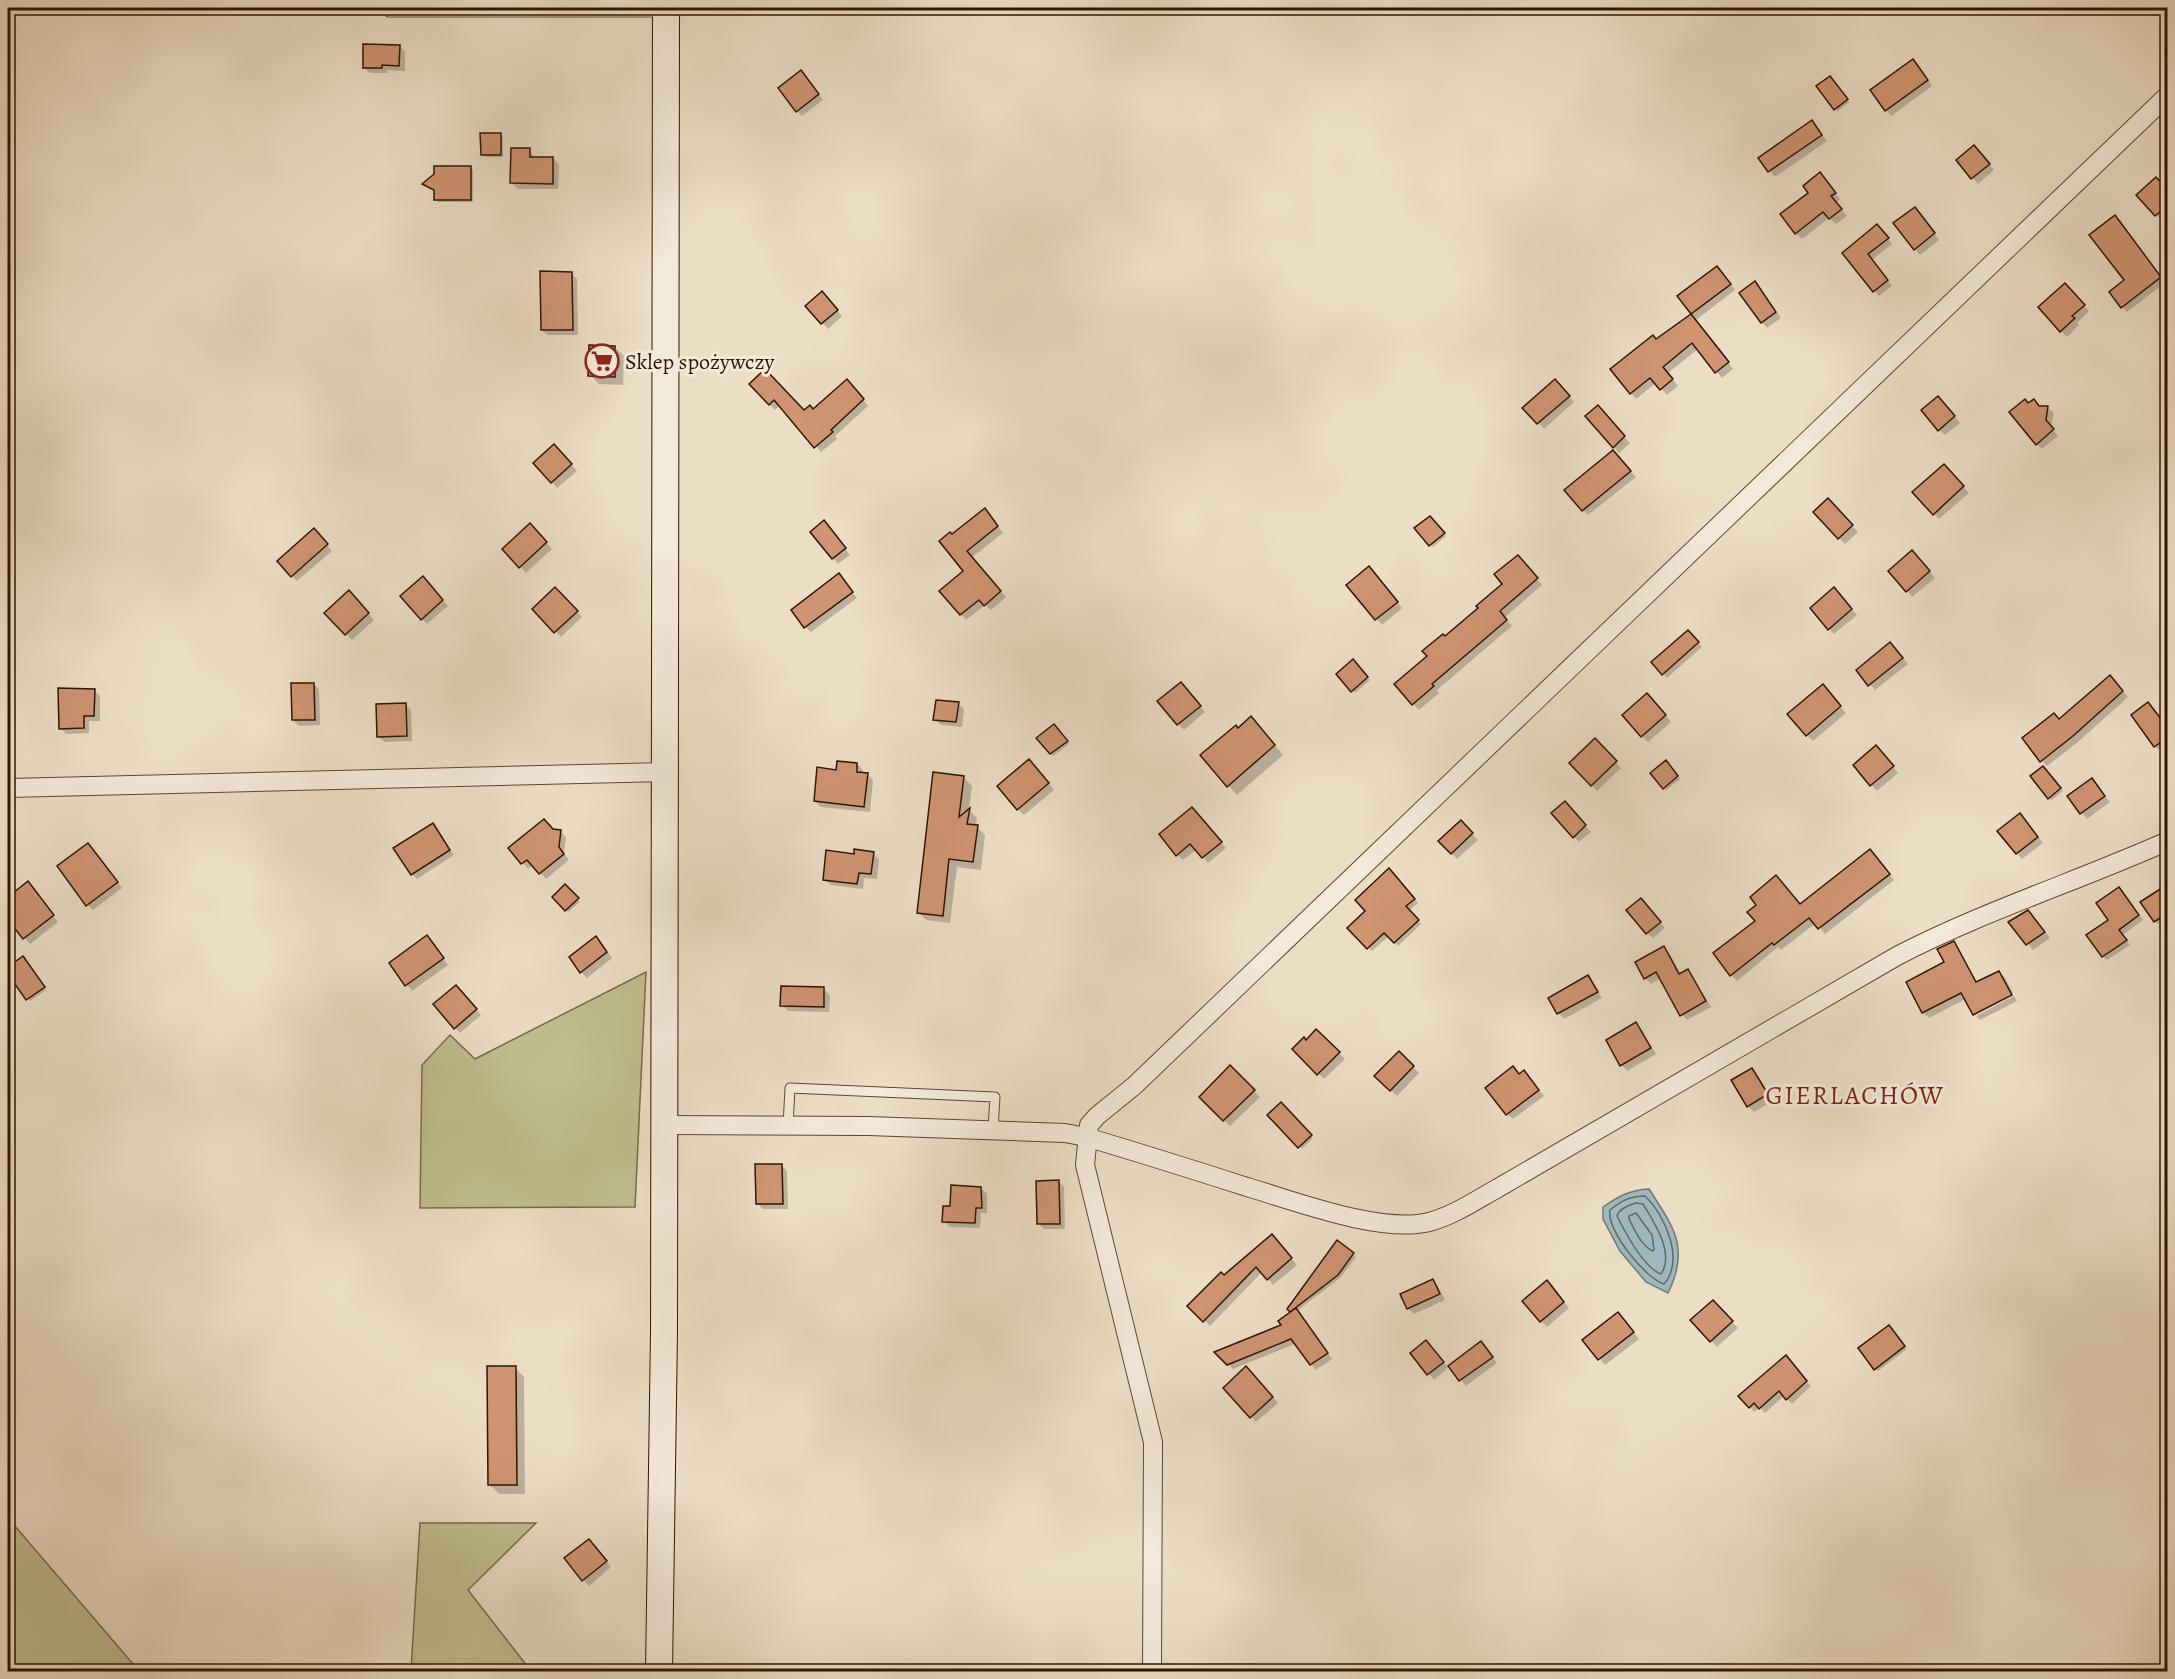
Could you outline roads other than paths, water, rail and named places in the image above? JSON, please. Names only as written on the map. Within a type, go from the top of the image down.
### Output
[{"type":"main road","points":[[659,1671],[665,1125],[666,10]]},
{"type":"street","points":[[1152,1671],[1154,1442],[1086,1164],[1086,1137],[1089,1125],[1096,1116],[1134,1086],[2168,95]]},
{"type":"street","points":[[8,788],[665,772]]},
{"type":"street","points":[[665,1125],[1039,1130],[1086,1137],[1330,1212],[1384,1224],[1406,1225],[1428,1222],[1446,1216],[1498,1188],[1905,951],[1940,933],[2113,866],[2168,841]]},
{"type":"lane","points":[[389,12],[666,10]]},
{"type":"lane","points":[[788,1126],[790,1088],[995,1097],[993,1129]]},
{"type":"water","points":[[1649,1189],[1666,1215],[1676,1239],[1678,1263],[1668,1293],[1646,1282],[1620,1251],[1603,1219],[1603,1207],[1609,1203],[1630,1192]]},
{"type":"place","name":"Sklep spożywczy","points":[[602,361]]},
{"type":"district","name":"GIERLACHÓW","points":[[1855,1095]]}]
